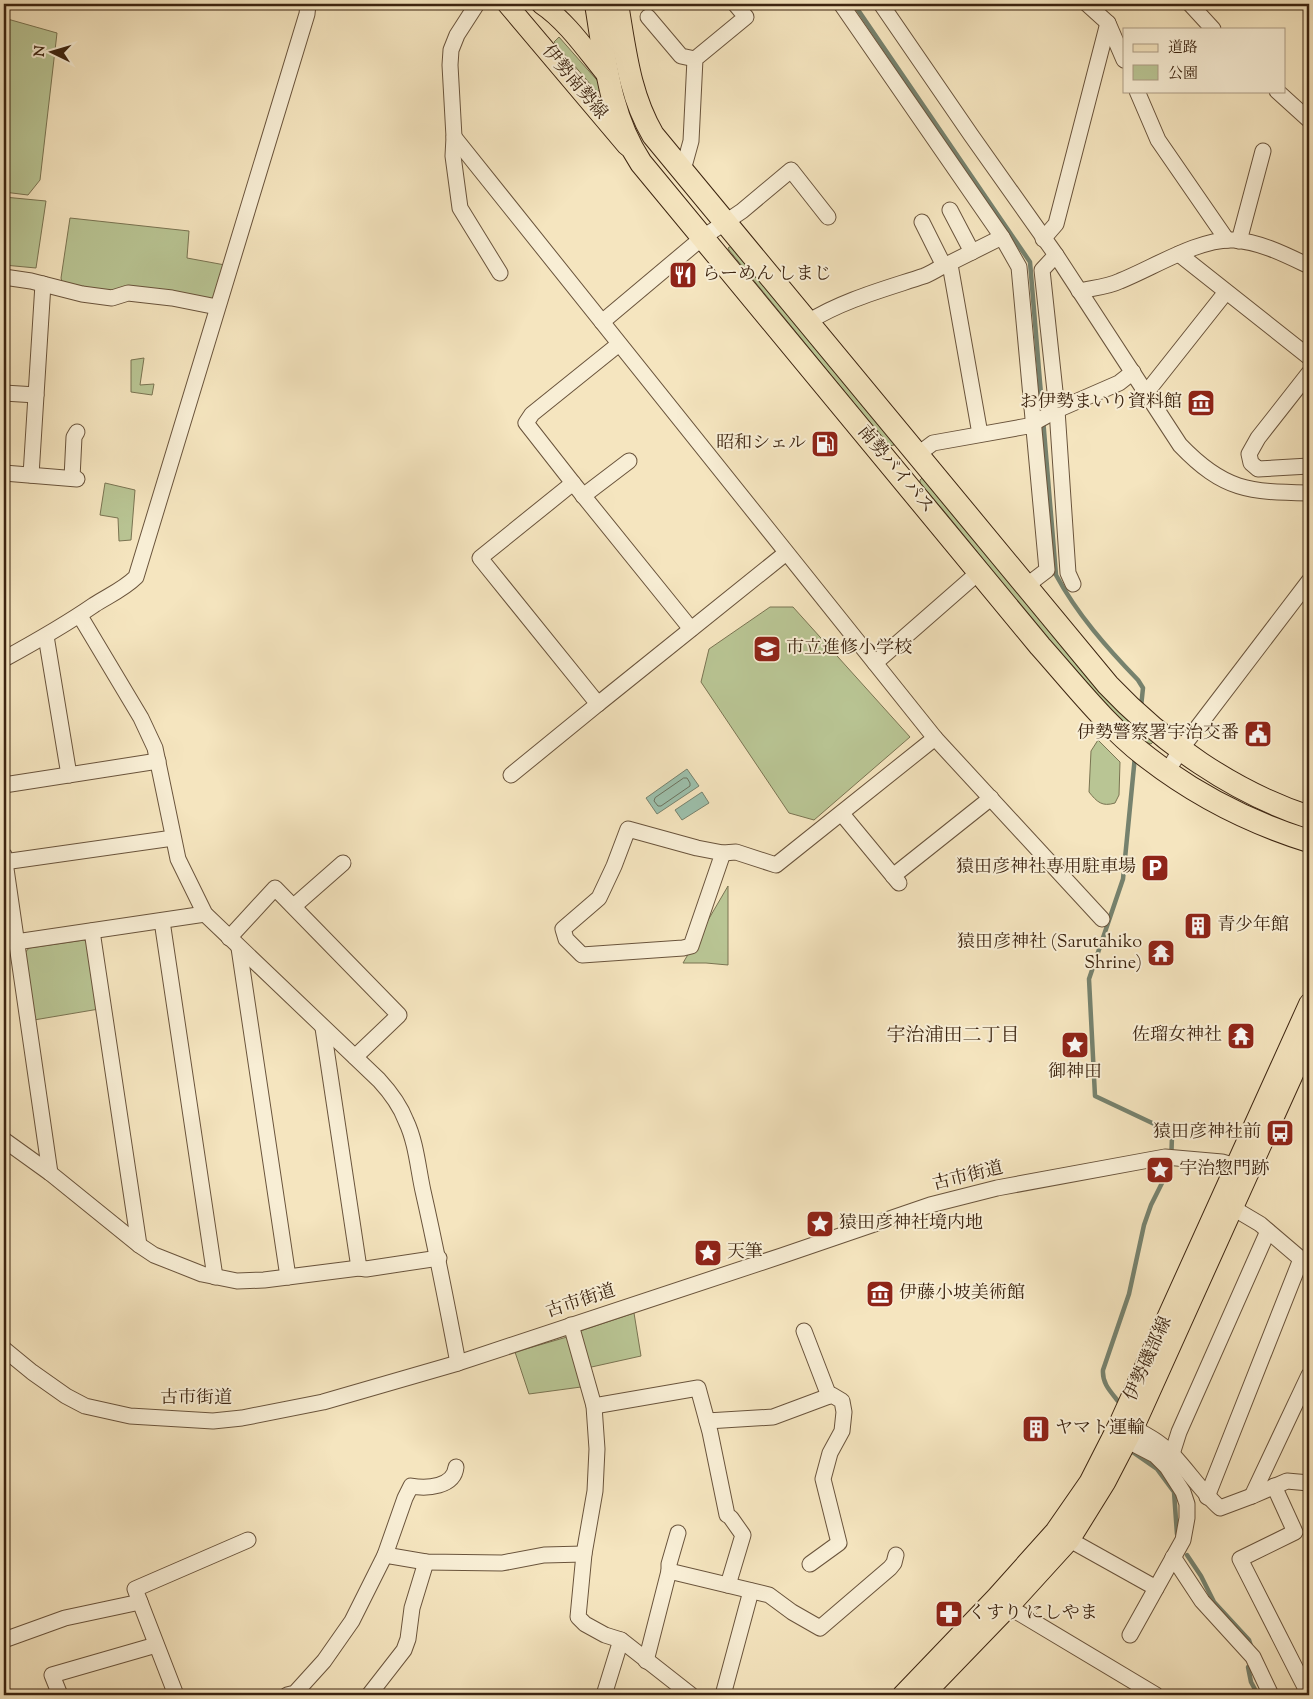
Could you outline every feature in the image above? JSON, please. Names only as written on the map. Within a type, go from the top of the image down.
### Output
[{"type":"highway","name":"南勢バイパス","points":[[596,4],[614,108],[622,129],[640,163],[1090,703],[1122,736],[1147,758],[1212,801],[1286,834],[1309,841]]},
{"type":"highway","name":"南勢バイパス","points":[[617,4],[633,92],[642,116],[653,135],[1108,686],[1152,727],[1210,769],[1258,796],[1309,817]]},
{"type":"main road","name":"伊勢南勢線","points":[[507,4],[640,163]]},
{"type":"main road","name":"伊勢南勢線","points":[[541,4],[549,9],[563,24],[609,78],[653,135]]},
{"type":"main road","name":"伊勢磯部線","points":[[902,1695],[1070,1540],[1106,1482],[1131,1435],[1233,1208],[1244,1168],[1309,1003]]},
{"type":"main road","name":"伊勢磯部線","points":[[924,1695],[1002,1602],[1089,1482],[1309,1040]]},
{"type":"street","points":[[4,659],[80,616],[95,604],[127,586],[136,577],[307,14],[308,4]]},
{"type":"street","points":[[477,4],[457,35],[451,50],[453,156],[460,208],[500,273]]},
{"type":"street","points":[[648,17],[681,56],[695,58],[746,17],[735,4]]},
{"type":"street","points":[[841,4],[1002,237],[1019,267],[1036,422],[1047,570],[1026,586]]},
{"type":"street","points":[[882,4],[1056,255],[1180,445],[1199,464],[1231,483],[1253,490],[1309,493]]},
{"type":"street","points":[[1087,4],[1108,23],[1123,58]]},
{"type":"street","points":[[1190,4],[1212,28]]},
{"type":"street","points":[[1043,238],[1056,224],[1108,23]]},
{"type":"street","points":[[683,170],[691,141],[695,58]]},
{"type":"street","points":[[1137,92],[1158,140],[1233,240]]},
{"type":"street","points":[[1278,92],[1309,120]]},
{"type":"street","points":[[454,137],[935,738],[1102,919]]},
{"type":"street","points":[[1233,240],[1263,152]]},
{"type":"street","points":[[602,322],[702,238],[725,223],[790,170],[828,217]]},
{"type":"street","points":[[950,210],[972,252]]},
{"type":"street","points":[[922,222],[946,265],[980,434]]},
{"type":"street","points":[[808,322],[822,313],[879,290],[926,275],[1002,237]]},
{"type":"street","points":[[1079,291],[1118,282],[1179,254],[1208,244],[1233,240],[1266,247],[1309,266]]},
{"type":"street","points":[[1179,254],[1309,357]]},
{"type":"street","points":[[1056,255],[1042,270],[1068,573],[1073,584]]},
{"type":"street","points":[[4,277],[82,294],[112,298],[128,293],[172,298],[217,308]]},
{"type":"street","points":[[31,475],[43,284]]},
{"type":"street","points":[[1146,393],[1226,292]]},
{"type":"street","points":[[619,344],[532,414],[526,423],[692,629]]},
{"type":"street","points":[[917,455],[933,443],[1028,426],[1055,411],[1119,383],[1133,372]]},
{"type":"street","points":[[1309,373],[1258,438],[1249,454],[1251,463],[1258,469],[1309,466]]},
{"type":"street","points":[[4,393],[36,394]]},
{"type":"street","points":[[4,473],[75,478],[74,437],[77,432]]},
{"type":"street","points":[[583,496],[628,461]]},
{"type":"street","points":[[573,483],[480,558],[598,704]]},
{"type":"street","points":[[511,775],[786,553]]},
{"type":"street","points":[[874,663],[980,572]]},
{"type":"street","points":[[1167,772],[1181,749],[1309,580]]},
{"type":"street","points":[[80,616],[141,718],[155,748],[173,838],[181,866],[205,914],[392,1094],[407,1122],[439,1258],[458,1363]]},
{"type":"street","points":[[46,636],[69,775]]},
{"type":"street","points":[[723,853],[691,946],[674,949],[582,955],[566,939],[563,928],[599,898],[628,829],[697,848],[723,853],[736,852],[776,865],[935,738]]},
{"type":"street","points":[[4,785],[158,761]]},
{"type":"street","points":[[842,814],[896,880],[991,798]]},
{"type":"street","points":[[50,1172],[4,860],[173,838]]},
{"type":"street","points":[[294,906],[343,863]]},
{"type":"street","points":[[288,1277],[234,943],[276,888],[399,1014],[355,1057]]},
{"type":"street","points":[[16,942],[205,914]]},
{"type":"street","points":[[162,921],[216,1277]]},
{"type":"street","points":[[92,931],[139,1245]]},
{"type":"street","points":[[323,1028],[359,1268]]},
{"type":"street","points":[[4,1140],[50,1172],[139,1245],[154,1255],[202,1274],[237,1280],[264,1280],[359,1268],[366,1269],[439,1258]]},
{"type":"street","name":"古市街道","points":[[4,1349],[66,1396],[86,1406],[130,1416],[176,1420],[213,1421],[242,1418],[323,1402],[458,1363],[930,1205],[997,1188],[1165,1157],[1222,1162],[1244,1168]]},
{"type":"street","points":[[1208,1497],[1305,1263],[1260,1224],[1233,1208]]},
{"type":"street","points":[[1172,1454],[1179,1432],[1268,1231]]},
{"type":"street","points":[[571,1325],[594,1406],[597,1449],[596,1492],[584,1554],[578,1617],[585,1624],[605,1635],[621,1640],[692,1695]]},
{"type":"street","points":[[804,1331],[829,1396]]},
{"type":"street","points":[[1252,1496],[1309,1375]]},
{"type":"street","points":[[594,1406],[698,1388],[729,1517],[743,1535],[728,1585]]},
{"type":"street","points":[[707,1421],[773,1417],[832,1395],[842,1401],[844,1412],[842,1431],[830,1453],[822,1479],[839,1543],[810,1564]]},
{"type":"street","points":[[1131,1435],[1153,1438],[1172,1454],[1208,1497],[1220,1508],[1287,1480],[1309,1483]]},
{"type":"street","points":[[1130,1635],[1183,1540],[1187,1518],[1183,1492],[1167,1467],[1131,1435]]},
{"type":"street","points":[[287,1695],[295,1693],[324,1661],[352,1621],[385,1555],[404,1498],[411,1486],[426,1489],[448,1481],[453,1478],[456,1467]]},
{"type":"street","points":[[1274,1486],[1295,1532],[1240,1559],[1305,1687],[1307,1695]]},
{"type":"street","points":[[646,1661],[678,1533]]},
{"type":"street","points":[[176,1695],[135,1589],[248,1540]]},
{"type":"street","points":[[1070,1540],[1156,1588]]},
{"type":"street","points":[[385,1555],[426,1562],[502,1563],[544,1555],[584,1554]]},
{"type":"street","points":[[669,1571],[769,1595],[792,1612],[820,1628],[890,1568],[894,1563],[896,1555]]},
{"type":"street","points":[[1173,1557],[1202,1601],[1253,1657],[1271,1695]]},
{"type":"street","points":[[369,1695],[404,1650],[408,1639],[412,1608],[426,1562]]},
{"type":"street","points":[[724,1695],[751,1591]]},
{"type":"street","points":[[4,1640],[65,1618],[140,1602]]},
{"type":"street","points":[[1002,1602],[1156,1695]]},
{"type":"street","points":[[604,1695],[621,1640]]},
{"type":"street","points":[[60,1695],[52,1675],[156,1645]]},
{"type":"street","points":[[668,1695],[672,1680]]},
{"type":"green space","points":[[4,18],[57,33],[40,180],[28,195],[4,192]]},
{"type":"green space","points":[[559,37],[603,87],[597,92],[554,42]]},
{"type":"green space","points":[[4,197],[46,201],[36,268],[4,265]]},
{"type":"green space","points":[[70,218],[189,231],[187,258],[225,265],[215,300],[112,294],[62,282]]},
{"type":"green space","points":[[731,246],[894,442],[894,445],[889,446],[729,250],[728,248]]},
{"type":"green space","points":[[144,358],[140,385],[154,384],[152,395],[131,392],[131,360]]},
{"type":"green space","points":[[922,478],[1151,739],[1153,742],[1151,744],[1142,740],[1134,733],[1066,662],[920,483]]},
{"type":"green space","points":[[105,483],[135,490],[131,540],[119,541],[118,518],[100,515]]},
{"type":"green space","points":[[770,607],[793,607],[910,737],[814,820],[789,813],[701,682],[709,649]]},
{"type":"green space","points":[[1098,740],[1120,762],[1119,795],[1115,803],[1100,803],[1089,792],[1091,751]]},
{"type":"green space","points":[[728,886],[728,965],[683,963]]},
{"type":"green space","points":[[84,940],[88,944],[99,1009],[34,1020],[24,954],[29,948]]},
{"type":"green space","points":[[634,1313],[641,1356],[587,1368],[580,1331]]},
{"type":"green space","points":[[567,1337],[581,1387],[529,1394],[515,1352]]},
{"type":"water","points":[[687,769],[699,786],[657,814],[646,798]]},
{"type":"water","points":[[702,792],[709,803],[682,820],[675,810]]},
{"type":"waterway","points":[[854,4],[1030,262],[1056,575],[1073,603],[1093,630],[1138,680],[1143,688],[1141,707]]},
{"type":"waterway","points":[[1118,1401],[1105,1383],[1103,1370],[1129,1294],[1144,1225],[1151,1205],[1171,1165],[1172,1136],[1167,1130],[1095,1096],[1089,979],[1123,879],[1135,756]]},
{"type":"waterway","points":[[1134,1453],[1157,1469],[1174,1492],[1177,1534]]},
{"type":"waterway","points":[[1187,1555],[1201,1576],[1214,1602],[1249,1640],[1251,1646]]},
{"type":"waterway","points":[[1248,1667],[1251,1682],[1258,1695]]},
{"type":"place","name":"らーめん しまじ","points":[[683,275]]},
{"type":"place","name":"お伊勢まいり資料館","points":[[1201,403]]},
{"type":"place","name":"昭和シェル","points":[[825,444]]},
{"type":"place","name":"市立進修小学校","points":[[767,649]]},
{"type":"place","name":"伊勢警察署宇治交番","points":[[1258,734]]},
{"type":"place","name":"猿田彦神社専用駐車場","points":[[1155,868]]},
{"type":"place","name":"青少年館","points":[[1198,926]]},
{"type":"place","name":"猿田彦神社 (Sarutahiko Shrine)","points":[[1161,953]]},
{"type":"place","name":"佐瑠女神社","points":[[1241,1036]]},
{"type":"place","name":"御神田","points":[[1075,1045]]},
{"type":"place","name":"猿田彦神社前","points":[[1280,1133]]},
{"type":"place","name":"宇治惣門跡","points":[[1160,1170]]},
{"type":"place","name":"猿田彦神社境内地","points":[[820,1224]]},
{"type":"place","name":"天筆","points":[[708,1253]]},
{"type":"place","name":"伊藤小坡美術館","points":[[880,1294]]},
{"type":"place","name":"ヤマト運輸","points":[[1036,1429]]},
{"type":"place","name":"くすり にしやま","points":[[949,1614]]},
{"type":"district","name":"宇治浦田二丁目","points":[[953,1036]]}]
